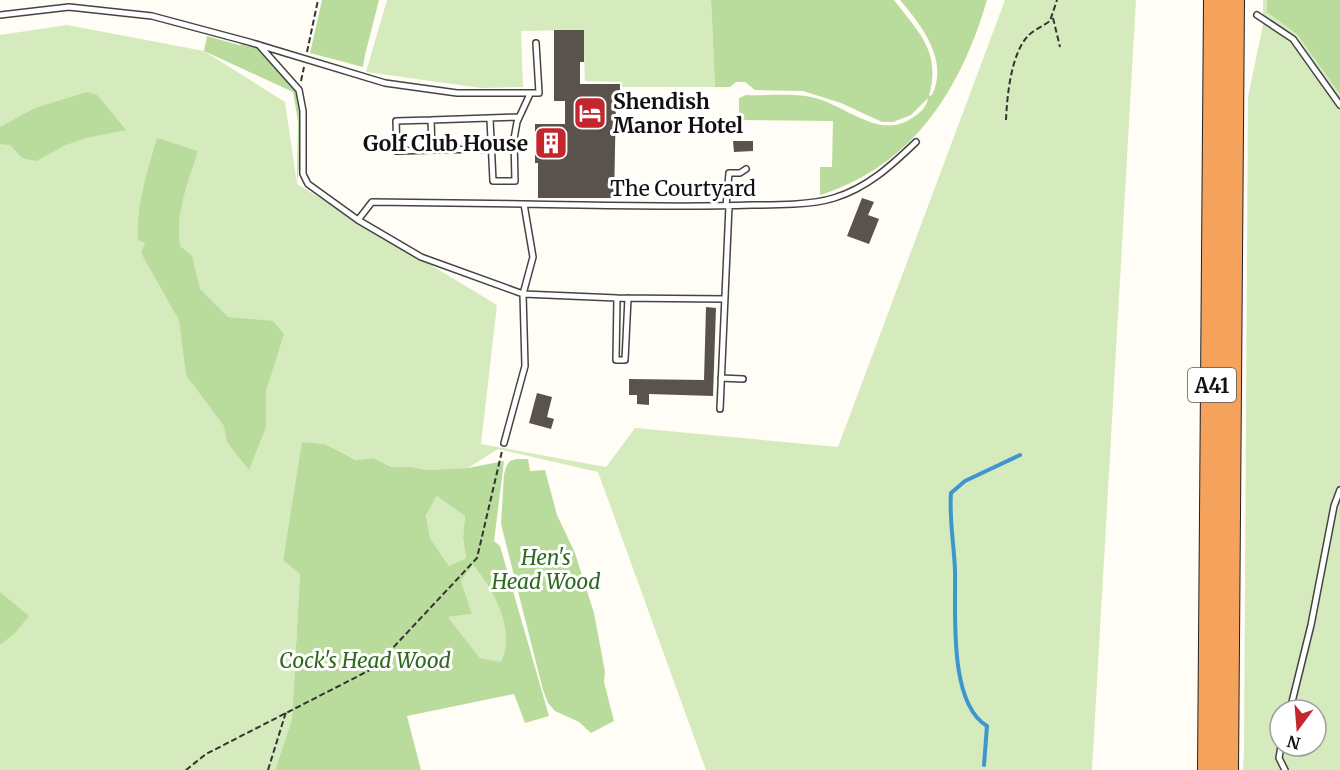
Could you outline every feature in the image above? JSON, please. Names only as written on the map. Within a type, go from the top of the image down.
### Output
[{"type":"highway","name":"A41","points":[[1208,770],[1214,0]]},
{"type":"highway","name":"A41","points":[[1228,770],[1234,0]]},
{"type":"lane","points":[[0,15],[69,7],[153,16],[385,83],[457,93],[539,93],[536,44]]},
{"type":"lane","points":[[1257,15],[1293,39],[1340,105]]},
{"type":"lane","points":[[258,45],[298,90],[303,111],[303,174],[308,184],[358,220],[421,257],[523,294],[725,299]]},
{"type":"lane","points":[[490,118],[493,181],[515,181],[514,139],[518,117],[530,94]]},
{"type":"lane","points":[[491,149],[397,151],[396,121],[518,117]]},
{"type":"lane","points":[[431,120],[432,150]]},
{"type":"lane","name":"The Courtyard","points":[[358,220],[372,202],[728,206],[832,199],[860,188],[891,167],[915,142]]},
{"type":"lane","points":[[720,409],[729,173],[740,173],[746,170]]},
{"type":"lane","points":[[504,443],[525,366],[523,294],[533,257],[524,204]]},
{"type":"lane","points":[[616,298],[616,360],[625,360],[628,298]]},
{"type":"lane","points":[[721,378],[743,379]]},
{"type":"lane","points":[[1293,698],[1311,625],[1334,506],[1340,490]]},
{"type":"path","points":[[298,90],[318,0]]},
{"type":"path","points":[[1006,120],[1006,98],[1022,43],[1028,34],[1050,21],[1057,0]]},
{"type":"path","points":[[1052,17],[1055,21],[1060,47]]},
{"type":"path","points":[[186,770],[206,754],[374,668],[477,558],[504,443]]},
{"type":"path","points":[[268,770],[286,712]]},
{"type":"green space","points":[[322,0],[379,0],[363,67],[310,53]]},
{"type":"green space","points":[[387,0],[711,0],[715,87],[622,87],[622,82],[585,81],[583,30],[521,31],[523,87],[481,88],[366,72]]},
{"type":"green space","points":[[711,0],[894,0],[926,44],[932,67],[929,96],[932,95],[936,82],[935,56],[924,32],[900,0],[987,0],[963,64],[929,120],[907,144],[882,165],[853,182],[820,195],[820,167],[832,167],[833,121],[739,120],[739,98],[746,95],[811,97],[876,124],[889,125],[902,123],[915,116],[926,104],[928,98],[911,115],[893,122],[882,122],[841,103],[803,91],[755,90],[745,82],[736,82],[730,87],[715,87]]},
{"type":"green space","points":[[1005,0],[1136,0],[1092,770],[706,770],[598,472],[498,449],[468,468],[427,470],[391,467],[374,458],[357,460],[325,444],[303,442],[283,559],[300,574],[292,719],[275,770],[0,770],[0,35],[67,25],[204,51],[285,102],[297,184],[497,305],[481,444],[606,467],[635,428],[838,447]]},
{"type":"green space","points":[[1263,0],[1340,0],[1340,770],[1243,770],[1248,97],[1263,25]]},
{"type":"green space","points":[[1267,0],[1340,0],[1340,94],[1297,34],[1267,12]]},
{"type":"green space","points":[[207,36],[239,45],[249,42],[269,56],[283,71],[293,87],[299,103],[301,121],[297,184],[298,121],[293,92],[204,51]]},
{"type":"green space","points":[[87,92],[97,95],[126,130],[86,138],[66,145],[36,161],[22,158],[10,145],[0,144],[0,127],[35,108]]},
{"type":"green space","points":[[157,138],[198,151],[183,198],[179,233],[180,246],[192,256],[200,289],[228,317],[273,321],[284,334],[266,391],[266,427],[249,470],[227,442],[224,426],[186,375],[179,320],[141,253],[145,243],[138,240],[139,214],[143,189]]},
{"type":"green space","name":"Cock's Head Wood","points":[[302,442],[325,444],[356,460],[374,458],[391,467],[427,470],[468,468],[504,461],[494,541],[500,546],[549,716],[525,723],[514,694],[407,716],[421,770],[275,770],[292,719],[300,574],[283,560]],"holes":[[[437,496],[465,516],[463,538],[466,558],[449,566],[430,538],[426,515]],[[473,565],[497,602],[504,622],[506,646],[501,662],[480,658],[448,617],[472,614],[461,581]]]},
{"type":"green space","name":"Hen's Head Wood","points":[[528,459],[530,471],[545,470],[557,515],[575,553],[594,613],[605,672],[604,682],[614,721],[591,733],[579,722],[555,711],[548,703],[543,690],[501,524],[504,474],[510,461]]},
{"type":"green space","points":[[438,495],[465,516],[463,538],[466,558],[449,566],[430,538],[426,514]]},
{"type":"green space","points":[[473,565],[486,582],[505,622],[507,644],[502,663],[480,658],[448,617],[472,614],[461,581]]},
{"type":"green space","points":[[0,592],[29,616],[15,633],[0,645]]},
{"type":"building","name":"Shendish Manor Hotel","points":[[554,30],[584,30],[584,62],[580,62],[580,84],[620,84],[620,100],[616,100],[614,198],[538,198],[535,124],[565,124],[565,101],[554,101]]},
{"type":"building","points":[[733,141],[753,141],[753,151],[734,152]]},
{"type":"building","points":[[862,198],[874,202],[868,215],[879,219],[869,244],[847,236]]},
{"type":"building","points":[[706,307],[716,308],[713,396],[649,394],[649,405],[637,404],[637,395],[629,395],[629,379],[704,380]]},
{"type":"building","points":[[537,393],[552,397],[547,417],[554,419],[551,429],[529,423]]},
{"type":"waterway","points":[[984,765],[987,726],[974,714],[966,698],[957,655],[951,493],[965,481],[1020,455]]},
{"type":"place","name":"Shendish Manor Hotel","points":[[590,113]]},
{"type":"place","name":"Golf Club House","points":[[551,143]]}]
